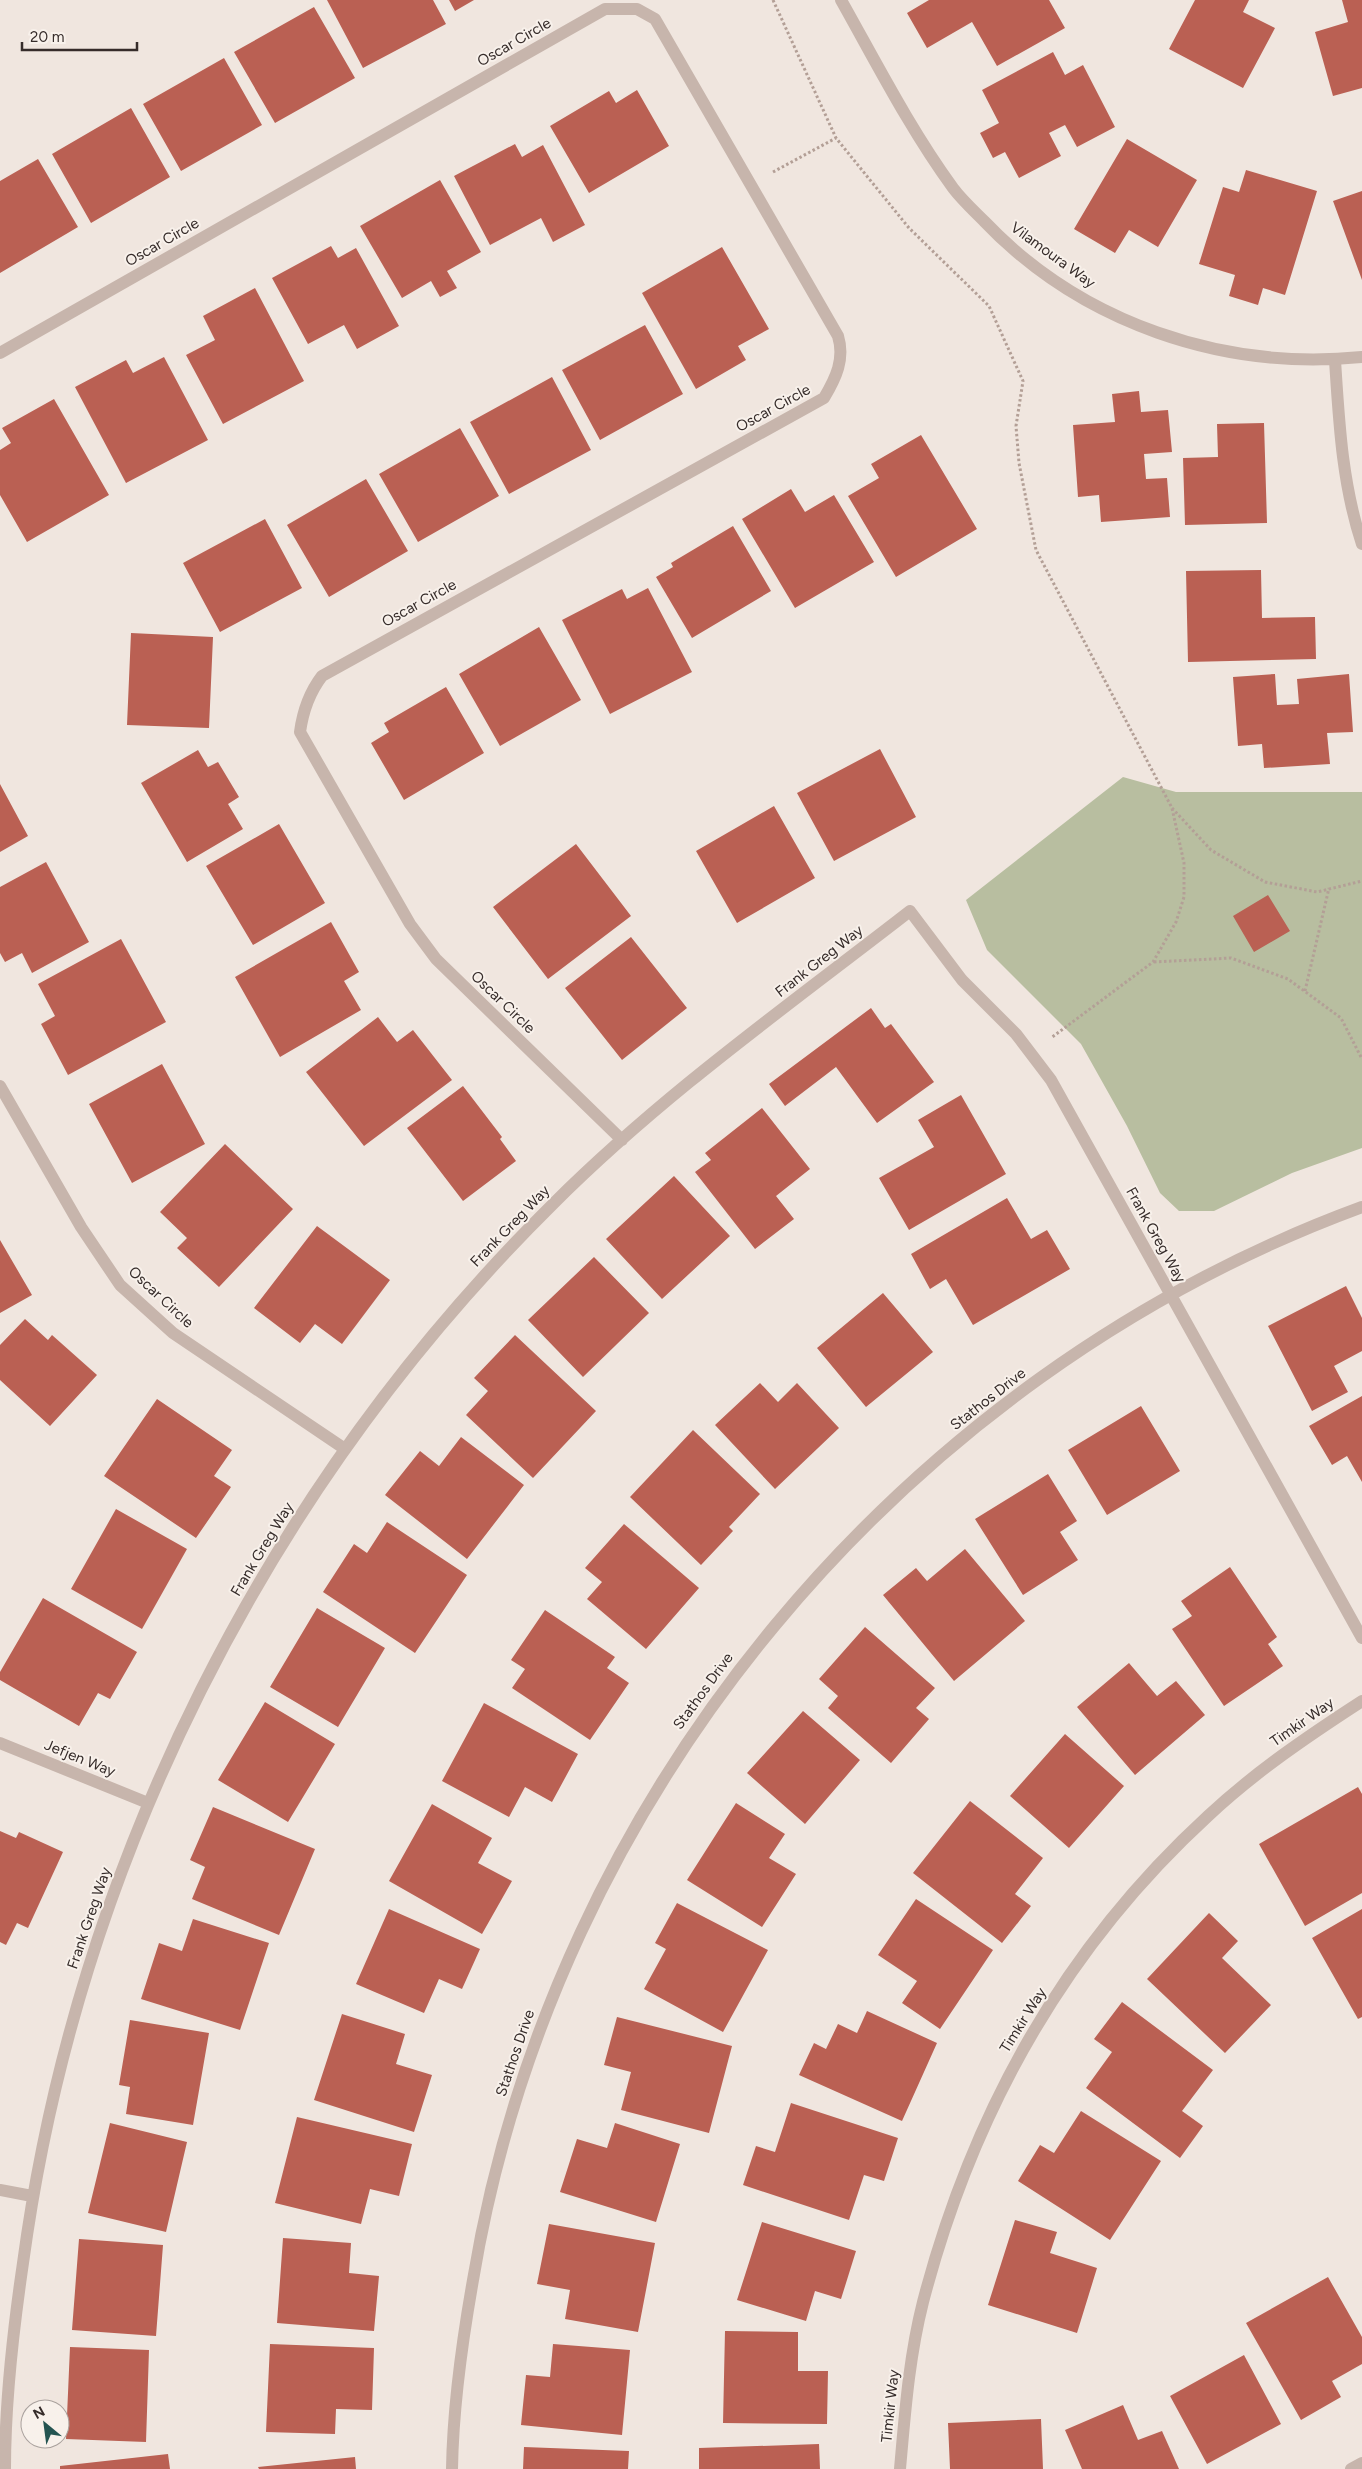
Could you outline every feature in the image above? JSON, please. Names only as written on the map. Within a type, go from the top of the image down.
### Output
[{"type":"street","name":"Vilamoura Way","points":[[841,0],[912,127],[954,190],[1007,245],[1068,291],[1112,316],[1159,335],[1233,354],[1284,359],[1335,360],[1362,357]]},
{"type":"street","name":"Oscar Circle","points":[[0,353],[605,9],[637,9],[655,19],[838,336],[842,349],[837,376],[824,398],[322,676],[312,689],[303,710],[300,732],[410,924],[436,959],[622,1140]]},
{"type":"street","points":[[1335,360],[1340,442],[1353,517],[1362,544]]},
{"type":"street","name":"Frank Greg Way","points":[[5,2469],[12,2342],[32,2196],[52,2095],[94,1947],[148,1803],[208,1675],[277,1552],[344,1449],[429,1339],[490,1270],[554,1203],[622,1140],[688,1083],[910,911],[962,980],[1016,1034],[1051,1080],[1362,1638]]},
{"type":"street","name":"Oscar Circle","points":[[0,1086],[81,1227],[120,1285],[173,1333],[344,1449]]},
{"type":"street","name":"Stathos Drive","points":[[452,2469],[460,2358],[481,2227],[503,2141],[545,2014],[579,1933],[640,1815],[687,1740],[738,1668],[824,1566],[886,1504],[994,1412],[1095,1340],[1171,1295],[1209,1274],[1328,1219],[1362,1207]]},
{"type":"street","name":"Timkir Way","points":[[900,2469],[909,2374],[923,2304],[953,2200],[994,2101],[1028,2038],[1088,1948],[1133,1892],[1201,1822],[1291,1747],[1362,1701]]},
{"type":"street","name":"Jefjen Way","points":[[0,1743],[148,1803]]},
{"type":"street","points":[[0,2190],[32,2196]]},
{"type":"street","points":[[1351,2469],[1362,2463]]},
{"type":"path","points":[[773,0],[836,138],[909,228],[989,306],[1023,381],[1016,426],[1019,463],[1036,550],[1172,808],[1211,850],[1265,882],[1317,892],[1362,881]]},
{"type":"path","points":[[751,184],[836,138]]},
{"type":"path","points":[[1031,1054],[1154,962],[1176,922],[1184,897],[1184,863],[1172,808]]},
{"type":"path","points":[[1305,991],[1330,888]]},
{"type":"path","points":[[1154,962],[1231,958],[1288,979],[1341,1018],[1362,1059]]},
{"type":"green space","points":[[1123,777],[1176,792],[1362,792],[1362,1148],[1292,1173],[1214,1211],[1179,1211],[1160,1193],[1127,1126],[1081,1044],[987,950],[966,900]]},
{"type":"building","points":[[327,0],[433,0],[446,24],[363,68]]},
{"type":"building","points":[[449,0],[474,0],[455,11]]},
{"type":"building","points":[[929,0],[1049,0],[1065,28],[997,66],[972,22],[927,48],[907,13]]},
{"type":"building","points":[[1195,0],[1249,0],[1243,12],[1275,28],[1243,88],[1169,49]]},
{"type":"building","points":[[1342,0],[1362,0],[1362,88],[1333,96],[1315,32],[1348,22]]},
{"type":"building","points":[[314,7],[355,78],[275,123],[234,52]]},
{"type":"building","points":[[1053,52],[1065,75],[1083,65],[1115,127],[1077,147],[1065,125],[1049,133],[1061,156],[1019,178],[1005,152],[993,158],[980,133],[999,123],[982,90]]},
{"type":"building","points":[[224,58],[262,125],[181,171],[143,104]]},
{"type":"building","points":[[637,90],[669,146],[589,193],[550,126],[609,91],[616,103]]},
{"type":"building","points":[[131,108],[170,177],[91,223],[52,154]]},
{"type":"building","points":[[1127,139],[1197,180],[1158,247],[1129,230],[1115,253],[1074,229]]},
{"type":"building","points":[[515,144],[522,157],[543,145],[585,225],[553,242],[541,218],[490,245],[454,176]]},
{"type":"building","points":[[38,159],[78,227],[0,273],[0,181]]},
{"type":"building","points":[[1246,170],[1317,191],[1285,295],[1263,288],[1258,305],[1229,296],[1235,275],[1199,264],[1223,187],[1239,192]]},
{"type":"building","points":[[440,180],[481,252],[447,271],[457,288],[440,297],[431,281],[402,298],[360,226]]},
{"type":"building","points":[[1362,191],[1362,280],[1333,201]]},
{"type":"building","points":[[331,246],[338,258],[356,248],[399,326],[357,349],[344,325],[308,344],[272,278]]},
{"type":"building","points":[[722,247],[769,329],[738,346],[746,360],[696,389],[642,293]]},
{"type":"building","points":[[255,288],[304,381],[223,424],[186,355],[215,340],[203,316]]},
{"type":"building","points":[[645,325],[683,394],[600,440],[562,370]]},
{"type":"building","points":[[164,357],[208,440],[126,483],[75,387],[126,360],[133,373]]},
{"type":"building","points":[[552,377],[591,450],[509,494],[470,422]]},
{"type":"building","points":[[1139,391],[1141,412],[1168,410],[1172,452],[1144,454],[1146,479],[1167,478],[1170,517],[1101,522],[1099,495],[1078,497],[1073,425],[1115,422],[1112,394]]},
{"type":"building","points":[[54,399],[109,495],[27,542],[0,495],[0,450],[11,443],[2,428]]},
{"type":"building","points":[[1264,423],[1267,523],[1185,525],[1183,458],[1218,457],[1217,424]]},
{"type":"building","points":[[460,428],[499,496],[418,542],[379,474]]},
{"type":"building","points":[[921,435],[977,529],[896,577],[848,496],[879,478],[871,464]]},
{"type":"building","points":[[366,479],[408,551],[329,597],[287,525]]},
{"type":"building","points":[[791,489],[805,512],[834,495],[874,562],[795,608],[742,519]]},
{"type":"building","points":[[265,519],[302,588],[220,632],[183,563]]},
{"type":"building","points":[[733,526],[771,591],[692,638],[656,577],[673,567],[671,563]]},
{"type":"building","points":[[1261,570],[1262,618],[1315,617],[1316,659],[1188,662],[1186,571]]},
{"type":"building","points":[[648,588],[692,672],[610,714],[562,620],[622,589],[627,599]]},
{"type":"building","points":[[539,627],[581,700],[500,746],[459,674]]},
{"type":"building","points":[[131,633],[213,637],[209,728],[127,725]]},
{"type":"building","points":[[1275,674],[1277,705],[1299,704],[1297,679],[1349,674],[1353,732],[1327,733],[1330,764],[1264,768],[1262,744],[1238,746],[1233,677]]},
{"type":"building","points":[[446,687],[484,753],[404,800],[371,743],[389,732],[384,723]]},
{"type":"building","points":[[880,749],[916,817],[834,861],[797,793]]},
{"type":"building","points":[[198,750],[208,767],[218,762],[239,797],[228,804],[243,829],[187,862],[141,783]]},
{"type":"building","points":[[0,784],[28,836],[0,852]]},
{"type":"building","points":[[774,806],[815,878],[737,923],[696,851]]},
{"type":"building","points":[[279,824],[325,903],[253,945],[206,866]]},
{"type":"building","points":[[576,844],[631,916],[548,979],[493,907]]},
{"type":"building","points":[[46,862],[89,942],[32,973],[22,953],[5,962],[0,953],[0,887]]},
{"type":"building","points":[[1268,895],[1290,931],[1254,952],[1233,916]]},
{"type":"building","points":[[331,922],[359,972],[344,981],[361,1010],[280,1057],[235,977]]},
{"type":"building","points":[[631,937],[687,1008],[622,1060],[565,988]]},
{"type":"building","points":[[121,939],[166,1022],[68,1075],[41,1024],[55,1016],[38,984]]},
{"type":"building","points":[[871,1008],[885,1028],[891,1024],[934,1082],[877,1123],[836,1067],[785,1106],[769,1084]]},
{"type":"building","points":[[378,1017],[397,1042],[413,1030],[452,1080],[364,1146],[306,1072]]},
{"type":"building","points":[[162,1064],[205,1144],[132,1183],[89,1104]]},
{"type":"building","points":[[463,1086],[502,1137],[500,1139],[516,1161],[463,1201],[407,1128]]},
{"type":"building","points":[[961,1095],[1006,1174],[909,1230],[879,1178],[934,1147],[918,1120]]},
{"type":"building","points":[[762,1108],[810,1169],[776,1196],[794,1219],[755,1249],[695,1172],[711,1160],[705,1153]]},
{"type":"building","points":[[225,1144],[293,1209],[219,1287],[177,1248],[187,1238],[160,1212]]},
{"type":"building","points":[[674,1176],[730,1236],[662,1299],[606,1239]]},
{"type":"building","points":[[1007,1198],[1031,1239],[1047,1230],[1070,1269],[973,1325],[946,1279],[930,1289],[911,1254]]},
{"type":"building","points":[[317,1226],[390,1280],[342,1344],[315,1324],[300,1343],[254,1308]]},
{"type":"building","points":[[0,1240],[32,1295],[0,1313]]},
{"type":"building","points":[[594,1257],[649,1313],[583,1377],[528,1320]]},
{"type":"building","points":[[1346,1286],[1362,1318],[1362,1351],[1334,1366],[1348,1392],[1312,1411],[1268,1326]]},
{"type":"building","points":[[883,1293],[933,1352],[866,1407],[817,1348]]},
{"type":"building","points":[[25,1319],[48,1340],[52,1335],[97,1375],[50,1426],[0,1380],[0,1345]]},
{"type":"building","points":[[515,1335],[596,1411],[533,1478],[466,1415],[488,1391],[474,1378]]},
{"type":"building","points":[[760,1383],[778,1402],[797,1383],[839,1428],[775,1489],[715,1425]]},
{"type":"building","points":[[1362,1396],[1362,1482],[1347,1456],[1332,1465],[1309,1426]]},
{"type":"building","points":[[157,1399],[232,1450],[214,1476],[231,1487],[196,1538],[104,1476]]},
{"type":"building","points":[[1141,1406],[1180,1471],[1107,1515],[1068,1450]]},
{"type":"building","points":[[693,1430],[760,1494],[729,1527],[733,1531],[701,1565],[630,1497]]},
{"type":"building","points":[[461,1437],[524,1485],[467,1559],[385,1495],[420,1451],[439,1466]]},
{"type":"building","points":[[1048,1474],[1077,1521],[1060,1532],[1078,1560],[1023,1595],[975,1519]]},
{"type":"building","points":[[116,1509],[187,1549],[142,1629],[71,1589]]},
{"type":"building","points":[[387,1522],[467,1575],[415,1653],[323,1592],[354,1544],[367,1553]]},
{"type":"building","points":[[624,1524],[699,1588],[646,1649],[587,1599],[602,1582],[585,1568]]},
{"type":"building","points":[[965,1549],[1025,1621],[954,1681],[883,1595],[916,1568],[927,1581]]},
{"type":"building","points":[[1230,1567],[1277,1637],[1268,1644],[1283,1666],[1224,1706],[1172,1629],[1192,1616],[1181,1601]]},
{"type":"building","points":[[43,1598],[137,1652],[110,1699],[98,1693],[79,1726],[0,1680],[0,1672]]},
{"type":"building","points":[[317,1608],[385,1648],[338,1727],[270,1687]]},
{"type":"building","points":[[545,1610],[615,1657],[607,1668],[629,1683],[590,1740],[512,1688],[525,1669],[511,1660]]},
{"type":"building","points":[[865,1627],[935,1688],[916,1708],[929,1719],[891,1763],[828,1708],[838,1696],[819,1679]]},
{"type":"building","points":[[1129,1663],[1157,1696],[1176,1681],[1205,1715],[1135,1775],[1077,1707]]},
{"type":"building","points":[[265,1702],[335,1744],[288,1822],[218,1780]]},
{"type":"building","points":[[484,1703],[578,1754],[552,1802],[525,1787],[509,1817],[442,1781]]},
{"type":"building","points":[[803,1711],[860,1760],[805,1824],[747,1773]]},
{"type":"building","points":[[1065,1734],[1124,1786],[1069,1848],[1010,1796]]},
{"type":"building","points":[[1358,1787],[1362,1794],[1362,1893],[1305,1926],[1259,1844]]},
{"type":"building","points":[[970,1801],[1043,1858],[1015,1894],[1031,1906],[1002,1943],[913,1873]]},
{"type":"building","points":[[736,1803],[785,1834],[769,1858],[796,1874],[762,1927],[687,1880]]},
{"type":"building","points":[[432,1804],[492,1838],[478,1863],[512,1881],[482,1934],[389,1881]]},
{"type":"building","points":[[213,1807],[315,1849],[279,1935],[192,1899],[205,1867],[190,1860]]},
{"type":"building","points":[[0,1831],[16,1838],[19,1832],[63,1852],[28,1928],[17,1923],[6,1945],[0,1942]]},
{"type":"building","points":[[916,1899],[993,1950],[940,2029],[902,2003],[917,1981],[878,1955]]},
{"type":"building","points":[[677,1903],[768,1950],[723,2032],[644,1989],[666,1949],[655,1943]]},
{"type":"building","points":[[389,1909],[480,1949],[462,1989],[439,1979],[424,2013],[356,1984]]},
{"type":"building","points":[[1362,1909],[1362,2017],[1358,2019],[1312,1938]]},
{"type":"building","points":[[1209,1913],[1238,1941],[1222,1958],[1271,2005],[1225,2053],[1147,1979]]},
{"type":"building","points":[[193,1919],[269,1943],[240,2030],[141,1999],[159,1943],[182,1951]]},
{"type":"building","points":[[1122,2002],[1213,2070],[1182,2111],[1203,2126],[1180,2158],[1086,2088],[1112,2052],[1094,2039]]},
{"type":"building","points":[[867,2011],[937,2043],[902,2121],[799,2075],[814,2043],[826,2049],[838,2024],[857,2033]]},
{"type":"building","points":[[342,2014],[405,2034],[396,2064],[432,2075],[414,2132],[314,2100]]},
{"type":"building","points":[[617,2017],[732,2046],[709,2133],[621,2110],[631,2072],[604,2065]]},
{"type":"building","points":[[130,2020],[209,2033],[193,2125],[126,2114],[130,2087],[119,2085]]},
{"type":"building","points":[[791,2103],[898,2138],[884,2181],[864,2175],[849,2220],[743,2185],[756,2146],[775,2152]]},
{"type":"building","points":[[1081,2111],[1161,2161],[1110,2240],[1018,2181],[1040,2145],[1054,2153]]},
{"type":"building","points":[[297,2117],[412,2144],[399,2196],[370,2189],[361,2224],[275,2203]]},
{"type":"building","points":[[110,2123],[187,2142],[166,2232],[88,2213]]},
{"type":"building","points":[[615,2123],[680,2144],[656,2222],[560,2192],[577,2139],[607,2148]]},
{"type":"building","points":[[1015,2220],[1057,2232],[1050,2253],[1097,2268],[1077,2333],[988,2305]]},
{"type":"building","points":[[762,2222],[856,2251],[841,2299],[815,2291],[806,2321],[737,2300]]},
{"type":"building","points":[[549,2224],[655,2243],[638,2332],[565,2319],[570,2290],[537,2284]]},
{"type":"building","points":[[283,2238],[351,2243],[349,2273],[379,2276],[374,2331],[277,2323]]},
{"type":"building","points":[[79,2239],[163,2245],[156,2336],[72,2330]]},
{"type":"building","points":[[1328,2277],[1362,2337],[1362,2364],[1332,2381],[1341,2397],[1301,2420],[1246,2323]]},
{"type":"building","points":[[725,2331],[798,2332],[798,2371],[828,2371],[827,2424],[723,2423]]},
{"type":"building","points":[[270,2344],[374,2348],[372,2410],[336,2409],[335,2434],[266,2432]]},
{"type":"building","points":[[553,2344],[630,2350],[622,2435],[521,2425],[526,2375],[550,2377]]},
{"type":"building","points":[[70,2347],[149,2350],[146,2442],[70,2439],[70,2399],[68,2399]]},
{"type":"building","points":[[1244,2355],[1281,2424],[1207,2464],[1170,2396]]},
{"type":"building","points":[[1123,2405],[1138,2440],[1162,2431],[1179,2469],[1082,2469],[1065,2430]]},
{"type":"building","points":[[1041,2419],[1043,2469],[950,2469],[948,2423]]},
{"type":"building","points":[[819,2444],[820,2469],[699,2469],[699,2448]]},
{"type":"building","points":[[524,2447],[629,2451],[628,2469],[523,2469]]},
{"type":"building","points":[[168,2454],[170,2469],[60,2469],[60,2466]]},
{"type":"building","points":[[355,2457],[356,2469],[259,2469],[258,2467]]}]
